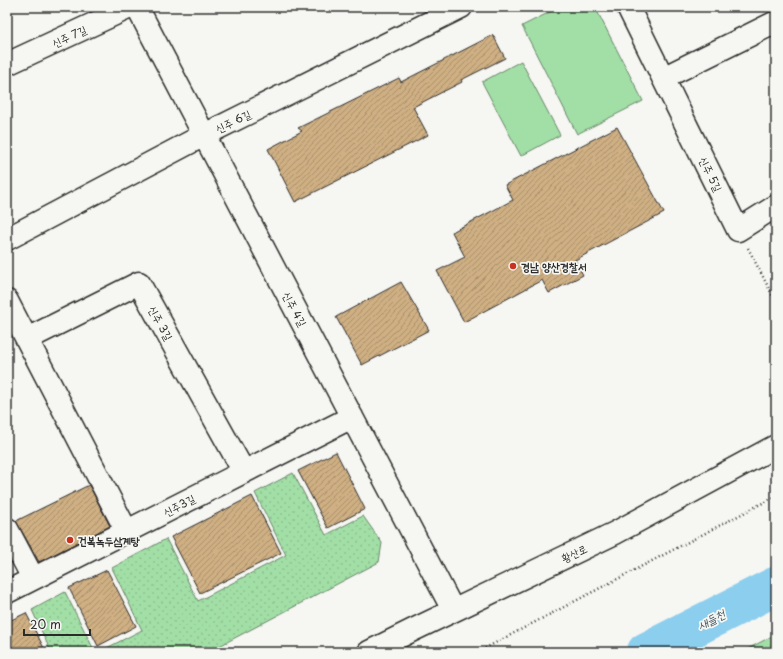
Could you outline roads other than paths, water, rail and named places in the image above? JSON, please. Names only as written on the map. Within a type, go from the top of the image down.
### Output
[{"type":"street","name":"신주 7길","points":[[7,64],[130,7]]},
{"type":"street","name":"신주 4길","points":[[137,7],[453,610]]},
{"type":"street","name":"신주 6길","points":[[7,239],[204,135],[461,7]]},
{"type":"street","name":"신주 5길","points":[[628,7],[738,230],[776,206]]},
{"type":"street","points":[[663,78],[776,22]]},
{"type":"street","name":"신주 3길","points":[[27,339],[139,283],[244,472]]},
{"type":"street","points":[[7,300],[127,532]]},
{"type":"street","name":"신주3길","points":[[7,592],[352,417]]},
{"type":"street","name":"황산로","points":[[369,652],[453,610],[615,533],[776,446]]},
{"type":"street","points":[[7,529],[33,578]]},
{"type":"waterway","name":"새들천","points":[[646,652],[776,586]]},
{"type":"place","name":"경남 양산경찰서","points":[[513,266]]},
{"type":"place","name":"건복녹두삼계탕","points":[[70,540]]}]
